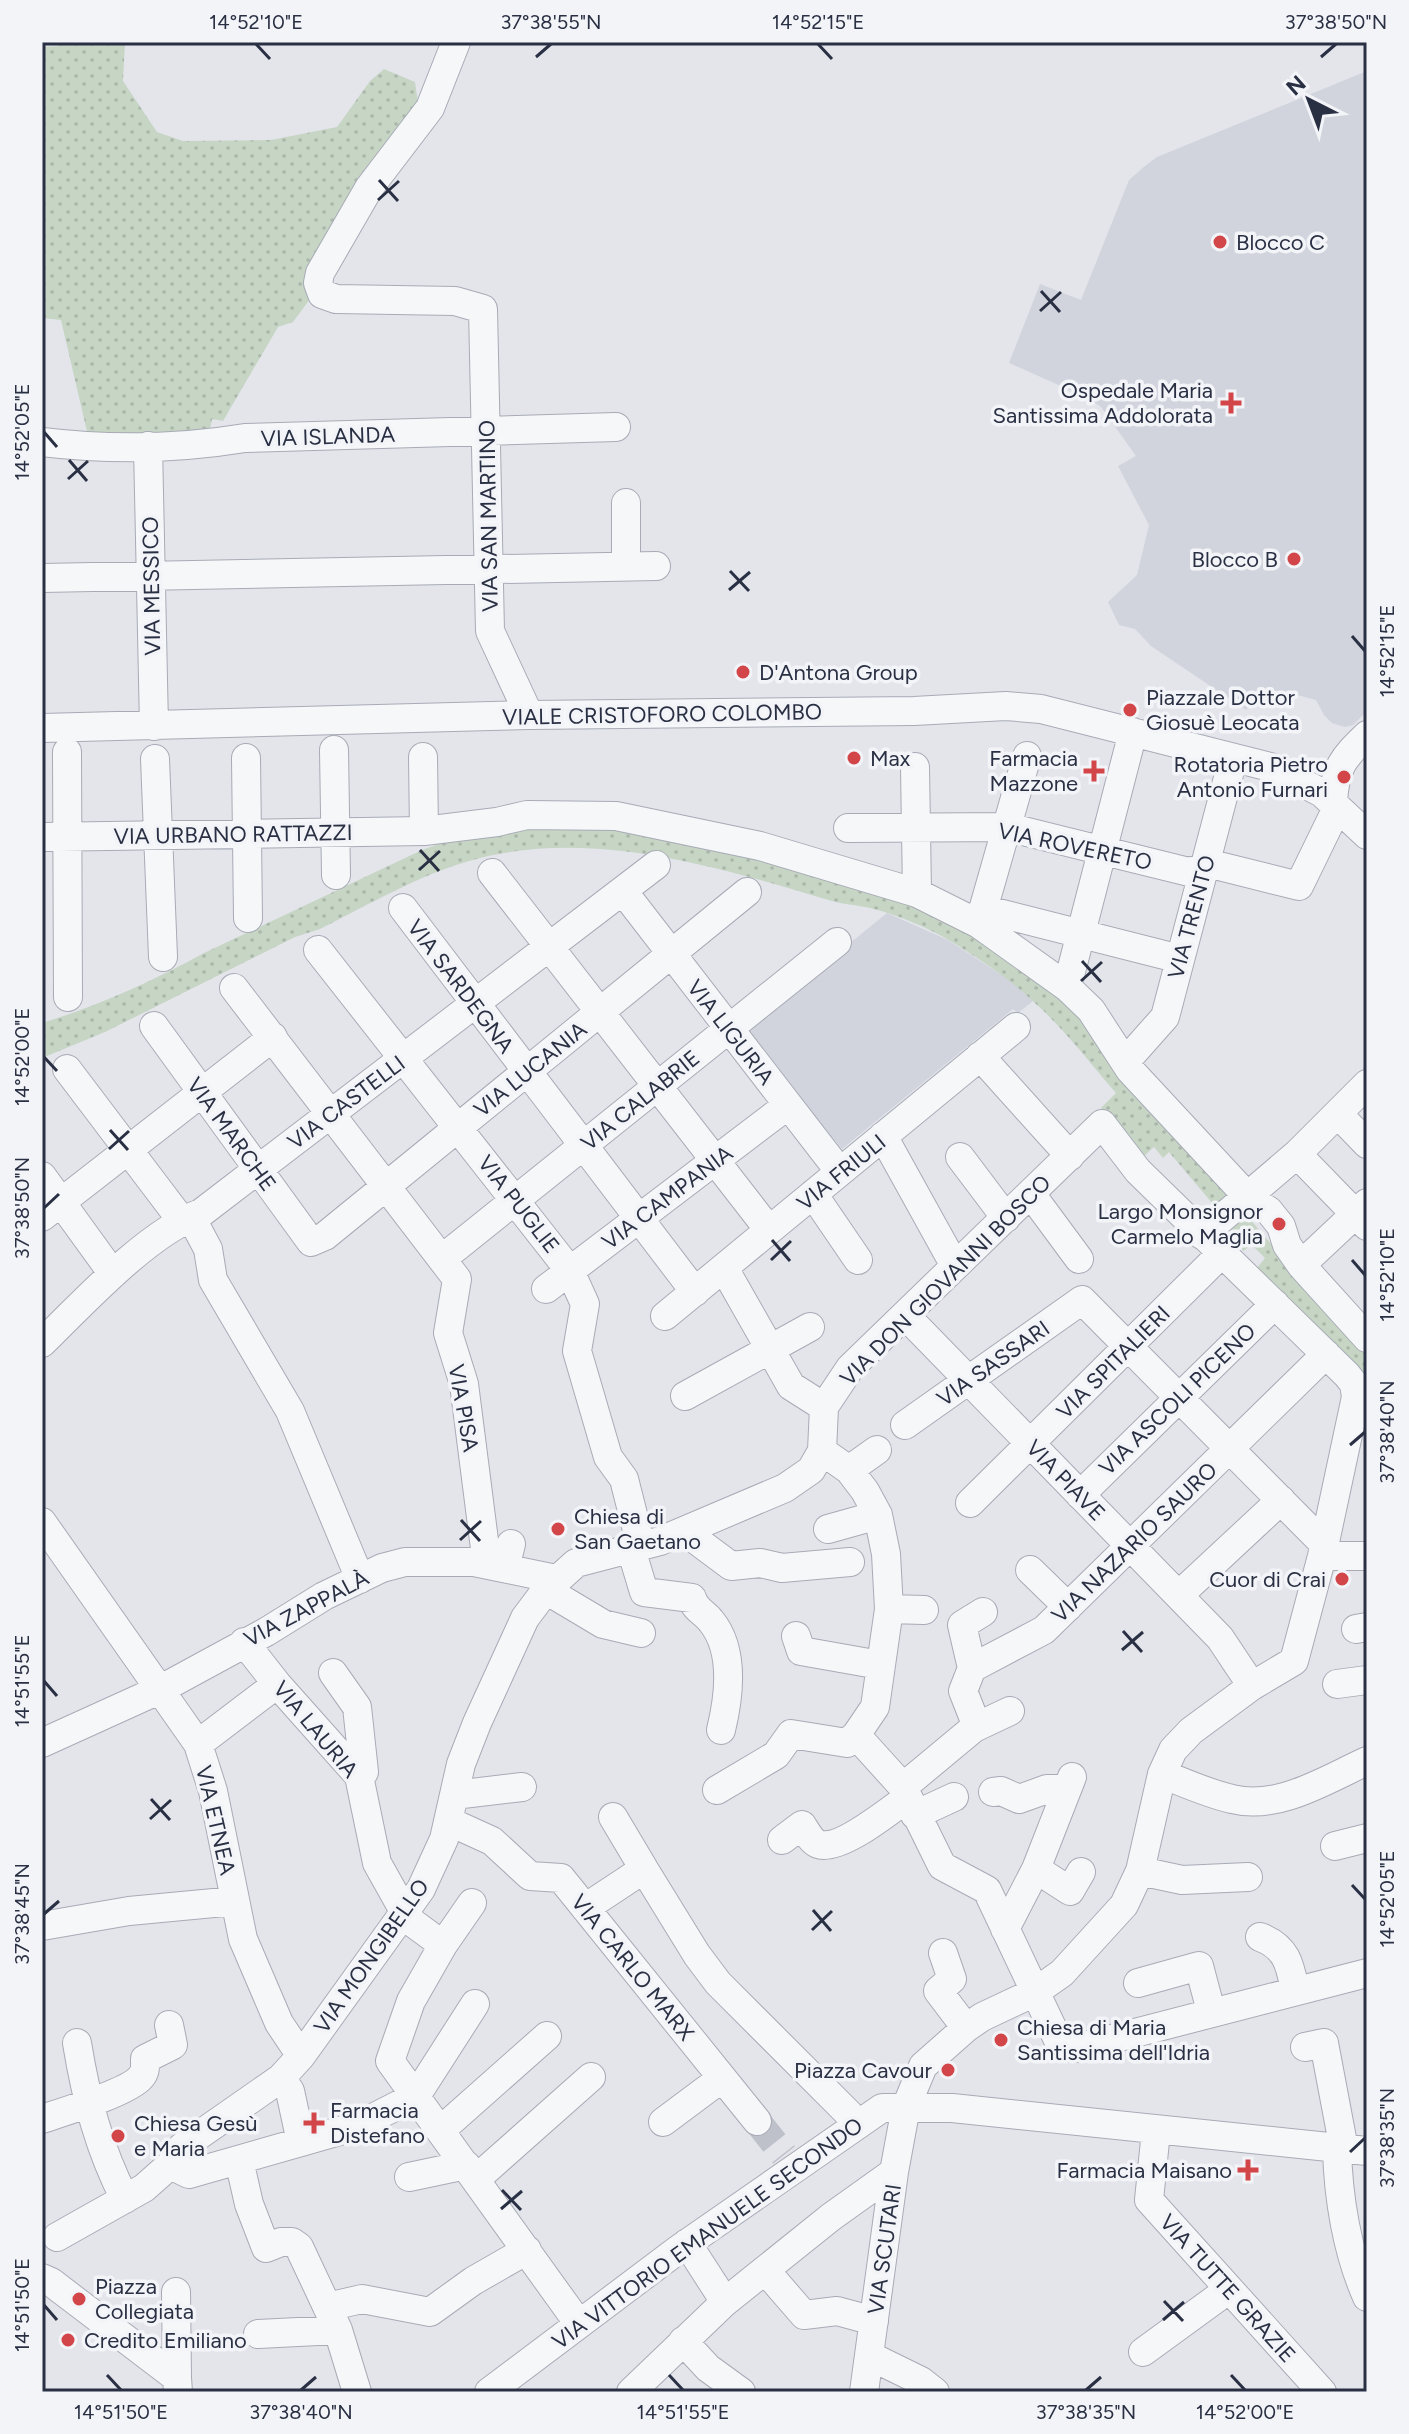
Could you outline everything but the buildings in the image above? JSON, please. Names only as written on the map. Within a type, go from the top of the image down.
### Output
[{"type":"street","name":"VIA SAN MARTINO","points":[[456,42],[430,108],[369,188],[320,273],[318,283],[322,294],[336,299],[455,301],[483,309],[490,631],[529,715]]},
{"type":"street","name":"VIA ISLANDA","points":[[42,442],[88,447],[148,446],[209,444],[245,438],[616,427]]},
{"type":"street","name":"VIA MESSICO","points":[[148,446],[154,726]]},
{"type":"street","points":[[626,503],[626,566]]},
{"type":"street","points":[[42,578],[656,566]]},
{"type":"street","name":"VIALE CRISTOFORO COLOMBO","points":[[42,728],[529,715],[914,711],[1006,706],[1041,709],[1274,768]]},
{"type":"street","points":[[1067,987],[1133,732]]},
{"type":"street","points":[[1274,768],[1317,767],[1332,763],[1346,755],[1367,735]]},
{"type":"street","points":[[334,750],[336,875]]},
{"type":"street","points":[[67,752],[55,836],[54,900],[68,997]]},
{"type":"street","points":[[1335,805],[1338,769],[1346,755]]},
{"type":"street","points":[[981,916],[1027,756]]},
{"type":"street","points":[[423,757],[424,831]]},
{"type":"street","points":[[246,758],[248,918]]},
{"type":"street","points":[[155,759],[163,957]]},
{"type":"street","name":"VIA TRENTO","points":[[1125,1062],[1165,1017],[1233,759]]},
{"type":"street","points":[[915,767],[917,893]]},
{"type":"street","points":[[1274,768],[1307,783],[1367,835]]},
{"type":"street","name":"VIA ROVERETO","points":[[848,828],[1007,827],[1189,872],[1215,865],[1299,886],[1335,805]]},
{"type":"street","name":"VIA URBANO RATTAZZI","points":[[55,836],[424,831],[527,815],[616,816],[760,846],[917,893],[981,916]]},
{"type":"street","name":"VIA CASTELLI","points":[[42,1343],[113,1274],[186,1219],[201,1213],[656,865]]},
{"type":"street","points":[[492,873],[769,1230]]},
{"type":"street","name":"VIA LIGURIA","points":[[623,891],[840,1172]]},
{"type":"street","name":"VIA LUCANIA","points":[[311,1242],[325,1236],[747,892]]},
{"type":"street","name":"VIA SARDEGNA","points":[[403,908],[695,1292]]},
{"type":"street","points":[[981,916],[1081,934],[1180,959]]},
{"type":"street","points":[[981,916],[1091,1010],[1125,1062],[1248,1197],[1269,1211],[1281,1226],[1287,1245],[1301,1265],[1365,1327]]},
{"type":"street","name":"VIA CALABRIE","points":[[443,1258],[837,942]]},
{"type":"street","name":"VIA PUGLIE","points":[[318,950],[570,1271],[585,1304],[577,1351],[608,1457],[624,1479],[644,1592],[692,1598],[694,1606],[712,1621],[723,1644],[728,1682],[721,1730]]},
{"type":"street","name":"VIA PISA","points":[[234,988],[457,1279],[448,1333],[464,1384],[501,1559]]},
{"type":"street","name":"VIA MARCHE","points":[[154,1026],[311,1242]]},
{"type":"street","name":"VIA FRIULI","points":[[665,1316],[1016,1027]]},
{"type":"street","points":[[52,1209],[273,1037]]},
{"type":"street","points":[[980,1056],[1070,1156]]},
{"type":"street","points":[[67,1069],[208,1249],[213,1280],[290,1411],[360,1579]]},
{"type":"street","name":"VIA SPITALIERI","points":[[970,1503],[1128,1347],[1248,1197],[1339,1115],[1367,1084]]},
{"type":"street","name":"VIA CAMPANIA","points":[[546,1289],[788,1105]]},
{"type":"street","points":[[1339,1115],[1367,1144]]},
{"type":"street","name":"VIA DON GIOVANNI BOSCO","points":[[822,1451],[824,1407],[850,1368],[1102,1124]]},
{"type":"street","name":"VIA SCUTARI","points":[[864,2392],[894,2172],[906,2107],[923,2066],[982,2017],[1035,1992],[1062,1973],[1124,1905],[1140,1871],[1162,1774],[1173,1750],[1191,1731],[1252,1686],[1294,1661],[1323,1550],[1356,1397],[1354,1384],[1138,1171],[1102,1124]]},
{"type":"street","points":[[883,1136],[955,1266]]},
{"type":"street","points":[[1297,1154],[1363,1214],[1301,1265]]},
{"type":"street","points":[[960,1157],[1006,1218]]},
{"type":"street","points":[[42,1176],[52,1209],[113,1274]]},
{"type":"street","points":[[813,1194],[858,1260]]},
{"type":"street","points":[[1031,1194],[1079,1259]]},
{"type":"street","points":[[724,1268],[791,1386],[824,1407]]},
{"type":"street","name":"VIA SASSARI","points":[[905,1425],[1082,1300],[1128,1347]]},
{"type":"street","name":"VIA ASCOLI PICENO","points":[[1080,1495],[1275,1304]]},
{"type":"street","name":"VIA PIAVE","points":[[905,1315],[1220,1638],[1252,1686]]},
{"type":"street","points":[[685,1396],[810,1327]]},
{"type":"street","points":[[1128,1347],[1281,1500],[1323,1550],[1367,1556]]},
{"type":"street","name":"VIA NAZARIO SAURO","points":[[972,1668],[1044,1630],[1326,1354]]},
{"type":"street","points":[[849,1470],[877,1450]]},
{"type":"street","points":[[717,1790],[776,1755],[791,1734],[847,1743],[875,1707],[889,1609],[886,1554],[878,1515],[849,1470],[822,1451]]},
{"type":"street","name":"VIA MONGIBELLO","points":[[50,2232],[144,2188],[170,2165],[182,2147],[281,2078],[301,2056],[421,1889],[444,1839],[461,1764],[477,1723],[525,1618],[551,1584],[576,1563],[636,1548],[684,1531],[785,1488],[811,1470],[822,1451]]},
{"type":"street","points":[[1179,1595],[1281,1500]]},
{"type":"street","points":[[828,1529],[878,1515]]},
{"type":"street","name":"VIA ETNEA","points":[[42,1522],[198,1744],[241,1891],[243,1939],[279,2023],[301,2056]]},
{"type":"street","points":[[684,1531],[731,1566],[760,1563],[782,1568],[850,1562]]},
{"type":"street","name":"VIA ZAPPALÀ","points":[[42,1743],[161,1689],[266,1632],[324,1596],[382,1568],[405,1562],[501,1559],[551,1584],[603,1624],[641,1633]]},
{"type":"street","points":[[1030,1570],[1068,1607]]},
{"type":"street","points":[[889,1609],[924,1610]]},
{"type":"street","points":[[974,1728],[974,1719],[963,1691],[972,1668],[962,1625],[983,1612]]},
{"type":"street","points":[[796,1636],[801,1651],[880,1665]]},
{"type":"street","name":"VIA LAURIA","points":[[244,1642],[359,1776],[377,1863],[413,1923],[443,1945]]},
{"type":"street","points":[[333,1673],[357,1707],[364,1772],[359,1776]]},
{"type":"street","points":[[1337,1684],[1367,1680]]},
{"type":"street","points":[[198,1744],[277,1684]]},
{"type":"street","points":[[782,1840],[802,1825],[814,1842],[839,1844],[908,1800],[974,1728],[1010,1711]]},
{"type":"street","points":[[856,1735],[908,1800],[942,1866],[987,1890],[1059,2042],[1065,2048],[1077,2048],[1367,1973]]},
{"type":"street","points":[[1162,1774],[1233,1800],[1255,1802],[1278,1799],[1367,1761]]},
{"type":"street","points":[[993,1792],[1001,1791],[1019,1799],[1070,1783],[1036,1869],[1005,1929]]},
{"type":"street","points":[[451,1808],[522,1787]]},
{"type":"street","points":[[908,1800],[954,1797]]},
{"type":"street","name":"VIA CARLO MARX","points":[[451,1808],[530,1876],[561,1878],[757,2121]]},
{"type":"street","points":[[613,1817],[697,1955],[718,1983],[859,2124]]},
{"type":"street","points":[[1335,1846],[1367,1838]]},
{"type":"street","points":[[585,1908],[644,1869]]},
{"type":"street","points":[[1036,1869],[1070,1891],[1081,1872]]},
{"type":"street","points":[[1140,1871],[1182,1880],[1248,1877]]},
{"type":"street","points":[[42,1926],[241,1891]]},
{"type":"street","points":[[472,1903],[443,1945],[411,2001],[390,2061],[579,2324]]},
{"type":"street","points":[[1260,1937],[1274,1942],[1289,1961],[1295,1990]]},
{"type":"street","points":[[943,1953],[952,1979],[938,1991],[966,2028]]},
{"type":"street","points":[[1138,1983],[1199,1966],[1211,2011]]},
{"type":"street","points":[[170,2165],[189,2174],[239,2160],[357,2126],[416,2096],[475,2004]]},
{"type":"street","points":[[42,2119],[87,2104],[139,2080],[145,2071],[145,2059],[173,2045],[169,2025]]},
{"type":"street","points":[[441,2130],[547,2036]]},
{"type":"street","points":[[77,2043],[87,2104],[111,2173],[125,2199]]},
{"type":"street","points":[[1305,2047],[1324,2043],[1349,2149],[1338,2178],[1352,2253],[1367,2297]]},
{"type":"street","points":[[409,2177],[471,2172],[591,2077]]},
{"type":"street","points":[[281,2078],[290,2091],[301,2142]]},
{"type":"street","points":[[663,2122],[722,2078]]},
{"type":"street","name":"VIA VITTORIO EMANUELE SECONDO","points":[[489,2392],[790,2162],[882,2108],[1020,2114],[1156,2131],[1349,2149]]},
{"type":"street","name":"VIA TUTTE GRAZIE","points":[[1156,2131],[1149,2200],[1322,2392]]},
{"type":"street","points":[[239,2160],[249,2204],[266,2248],[281,2242],[292,2242],[299,2247],[333,2318],[357,2392]]},
{"type":"street","points":[[631,2392],[725,2302],[831,2217],[894,2172]]},
{"type":"street","points":[[42,2268],[50,2232]]},
{"type":"street","points":[[687,2243],[725,2302]]},
{"type":"street","points":[[258,2334],[333,2318],[362,2299],[430,2312],[473,2281],[527,2250]]},
{"type":"street","points":[[765,2270],[804,2315],[837,2311],[874,2321]]},
{"type":"street","points":[[42,2278],[51,2282],[178,2385]]},
{"type":"street","points":[[1143,2352],[1228,2290]]},
{"type":"street","points":[[176,2292],[178,2385]]},
{"type":"street","points":[[683,2341],[708,2368],[741,2392]]},
{"type":"street","points":[[870,2356],[921,2381],[935,2392]]},
{"type":"shaded area","name":"Ospedale Maria Santissima Addolorata","points":[[1367,71],[1367,711],[1353,725],[1345,727],[1332,723],[1316,700],[1286,692],[1265,690],[1246,710],[1151,646],[1135,629],[1119,625],[1108,602],[1137,575],[1149,525],[1118,466],[1136,456],[1101,407],[1088,398],[1009,363],[1040,284],[1081,300],[1129,180],[1145,166],[1157,157]]},
{"type":"shaded area","points":[[887,913],[948,940],[1011,981],[1033,1001],[1018,1013],[1013,1009],[842,1149],[744,1029]]},
{"type":"green space","points":[[59,42],[125,42],[123,81],[157,132],[183,141],[271,140],[337,127],[370,81],[384,69],[415,82],[418,103],[310,299],[293,322],[278,327],[223,421],[212,419],[209,434],[89,440],[61,320],[42,318],[42,47],[59,46]]},
{"type":"green space","points":[[584,823],[775,862],[905,900],[967,929],[1083,1016],[1233,1192],[1218,1210],[1169,1152],[1163,1158],[1154,1147],[1143,1157],[1101,1108],[1116,1093],[1067,1035],[1016,986],[943,937],[894,915],[832,901],[744,875],[652,855],[606,849],[514,851],[450,867],[320,929],[295,937],[105,1032],[42,1058],[42,1023],[145,983],[422,850],[488,831]]},
{"type":"green space","points":[[1243,1211],[1318,1299],[1367,1349],[1367,1375],[1257,1268],[1265,1258],[1252,1245],[1243,1251],[1229,1227]]},
{"type":"tunnel","points":[[757,2121],[784,2155]]},
{"type":"place","name":"Blocco C","points":[[1220,242]]},
{"type":"place","name":"Ospedale Maria Santissima Addolorata","points":[[1231,403]]},
{"type":"place","name":"Blocco B","points":[[1294,559]]},
{"type":"place","name":"D'Antona Group","points":[[743,672]]},
{"type":"place","name":"Piazzale Dottor Giosuè Leocata","points":[[1130,710]]},
{"type":"place","name":"Max","points":[[854,758]]},
{"type":"place","name":"Farmacia Mazzone","points":[[1094,771]]},
{"type":"place","name":"Rotatoria Pietro Antonio Furnari","points":[[1344,777]]},
{"type":"place","name":"Largo Monsignor Carmelo Maglia","points":[[1279,1224]]},
{"type":"place","name":"Chiesa di San Gaetano","points":[[558,1529]]},
{"type":"place","name":"Cuor di Crai","points":[[1342,1579]]},
{"type":"place","name":"Chiesa di Maria Santissima dell'Idria","points":[[1001,2040]]},
{"type":"place","name":"Piazza Cavour","points":[[948,2070]]},
{"type":"place","name":"Farmacia Distefano","points":[[314,2123]]},
{"type":"place","name":"Chiesa Gesù e Maria","points":[[118,2136]]},
{"type":"place","name":"Farmacia Maisano","points":[[1248,2170]]},
{"type":"place","name":"Piazza Collegiata","points":[[79,2299]]},
{"type":"place","name":"Credito Emiliano","points":[[68,2340]]}]
